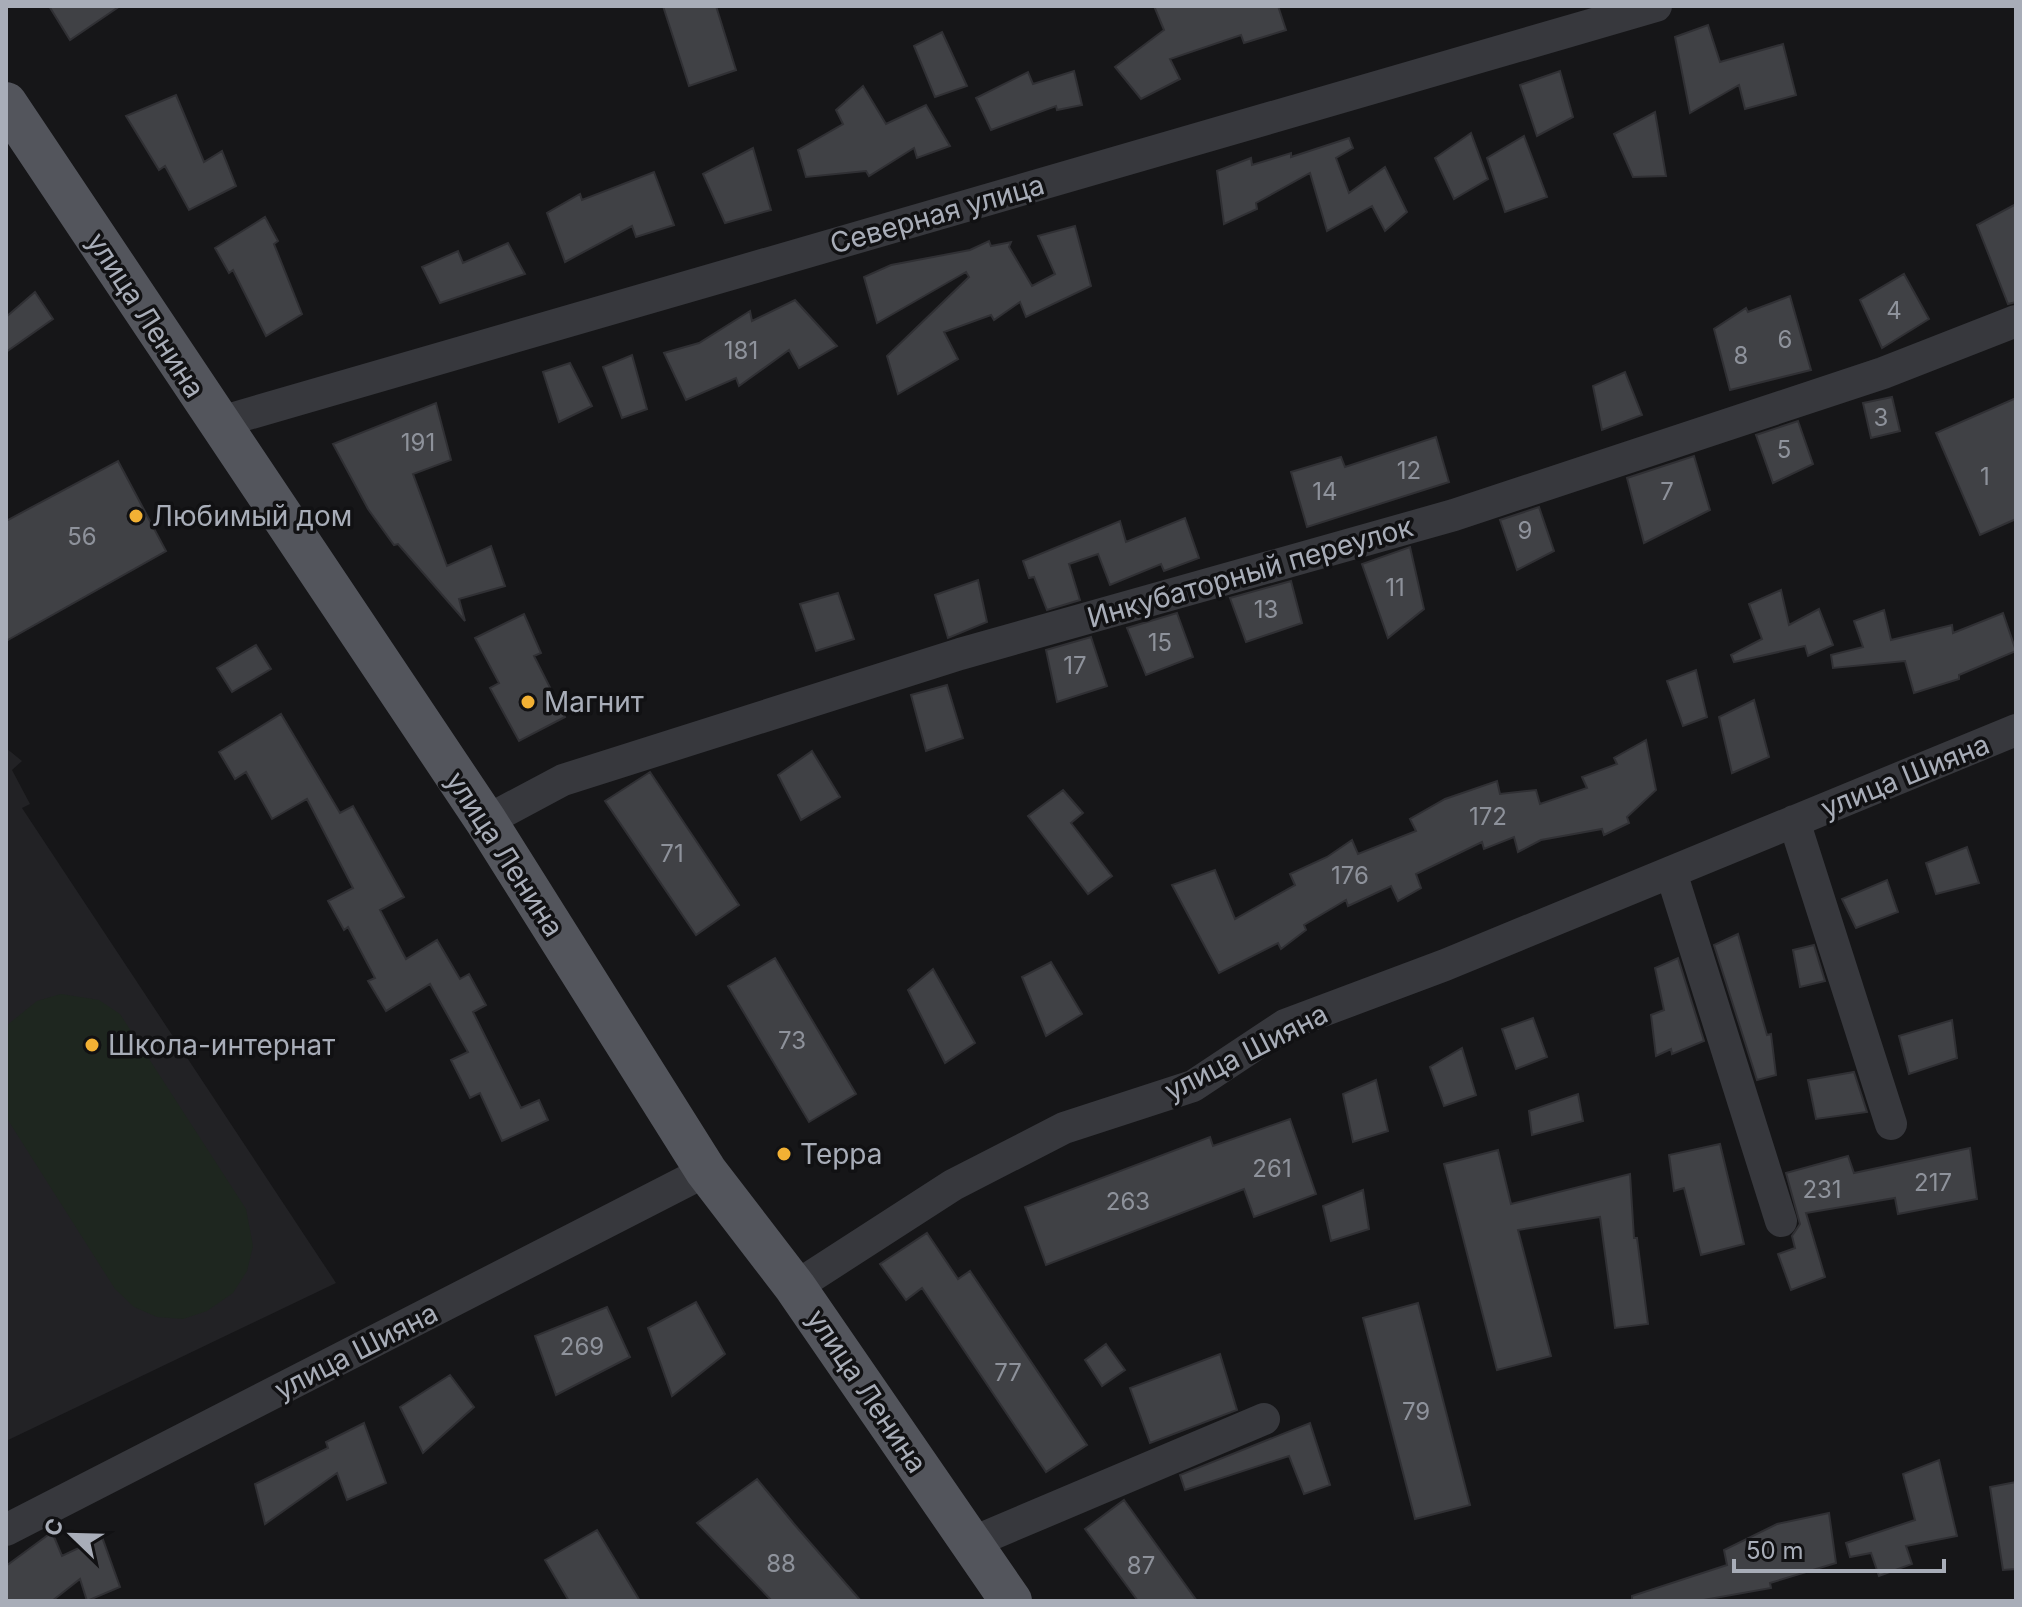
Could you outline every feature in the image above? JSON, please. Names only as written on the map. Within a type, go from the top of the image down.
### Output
[{"type":"main road","name":"улица Ленина","points":[[6,103],[217,423],[486,821],[706,1171],[795,1287],[1011,1601]]},
{"type":"street","name":"Северная улица","points":[[217,423],[1656,6]]},
{"type":"street","name":"Инкубаторный переулок","points":[[486,821],[563,780],[960,654],[1454,515],[1883,373],[2016,321]]},
{"type":"street","name":"улица Шияна","points":[[795,1287],[953,1185],[1064,1128],[1193,1086],[1285,1025],[1445,965],[2016,730]]},
{"type":"street","name":"улица Шияна","points":[[1794,821],[1891,1124]]},
{"type":"street","points":[[1671,872],[1781,1221]]},
{"type":"street","name":"улица Шияна","points":[[6,1530],[706,1171]]},
{"type":"street","points":[[971,1543],[1264,1419]]},
{"type":"shaded area","name":"Школа-интернат","points":[[6,748],[22,761],[12,770],[30,804],[22,808],[336,1283],[6,1441]]},
{"type":"shaded area","points":[[61,994],[99,1000],[120,1014],[246,1209],[253,1246],[247,1271],[233,1293],[207,1311],[183,1319],[157,1317],[134,1307],[115,1289],[6,1117],[6,1026],[37,1001]]},
{"type":"building","points":[[49,6],[120,6],[70,40]]},
{"type":"building","points":[[663,6],[716,6],[736,70],[689,86]]},
{"type":"building","points":[[1154,6],[1278,6],[1286,30],[1244,43],[1241,35],[1170,59],[1180,79],[1141,99],[1115,67],[1164,30]]},
{"type":"building","points":[[1708,25],[1720,62],[1783,44],[1796,95],[1745,109],[1739,85],[1690,113],[1675,37]]},
{"type":"building","points":[[942,32],[967,86],[935,97],[914,46]]},
{"type":"building","points":[[1074,71],[1082,105],[1057,110],[1056,106],[991,130],[976,98],[1028,72],[1033,84]]},
{"type":"building","points":[[1560,71],[1573,117],[1537,136],[1520,85]]},
{"type":"building","points":[[863,86],[886,124],[926,105],[950,146],[917,158],[914,148],[869,176],[866,171],[806,177],[798,150],[843,124],[836,110]]},
{"type":"building","points":[[176,95],[204,162],[222,151],[236,186],[189,210],[165,166],[159,170],[126,116]]},
{"type":"building","points":[[1655,112],[1666,176],[1633,177],[1614,134]]},
{"type":"building","points":[[1471,133],[1488,179],[1454,199],[1435,158]]},
{"type":"building","points":[[1524,136],[1547,197],[1505,212],[1487,158]]},
{"type":"building","points":[[1349,138],[1353,148],[1336,158],[1349,193],[1385,167],[1407,212],[1385,231],[1372,206],[1327,231],[1310,173],[1256,203],[1257,209],[1224,224],[1217,171],[1251,158],[1252,165],[1291,153],[1291,157]]},
{"type":"building","points":[[753,148],[771,210],[725,223],[703,174]]},
{"type":"building","points":[[654,172],[674,225],[636,237],[632,226],[565,262],[547,213],[580,194],[582,200]]},
{"type":"building","points":[[2016,204],[2016,302],[2008,304],[1977,225]]},
{"type":"building","points":[[265,217],[278,241],[274,244],[302,314],[266,336],[233,270],[229,273],[215,248]]},
{"type":"building","points":[[1075,226],[1091,286],[1026,317],[1020,302],[994,320],[991,315],[944,332],[958,359],[898,394],[887,356],[969,277],[966,272],[877,323],[864,277],[891,265],[970,250],[989,241],[991,246],[1011,242],[1009,247],[1032,286],[1055,274],[1038,236]]},
{"type":"building","points":[[508,243],[525,274],[440,303],[422,267],[458,251],[463,263]]},
{"type":"building","points":[[1904,274],[1929,319],[1882,348],[1860,300]]},
{"type":"building","points":[[35,292],[53,319],[6,352],[6,317]]},
{"type":"building","points":[[1790,296],[1811,370],[1730,390],[1714,329],[1746,308],[1748,312]]},
{"type":"building","points":[[795,300],[837,346],[799,368],[789,350],[739,386],[736,378],[686,400],[664,353],[699,343],[750,311],[752,321]]},
{"type":"building","points":[[632,355],[647,409],[622,418],[603,367]]},
{"type":"building","points":[[570,363],[592,406],[559,422],[543,372]]},
{"type":"building","points":[[1625,372],[1642,415],[1602,430],[1593,386]]},
{"type":"building","points":[[1892,397],[1900,431],[1871,438],[1863,403]]},
{"type":"building","points":[[2016,398],[2016,519],[1980,535],[1936,433]]},
{"type":"building","points":[[436,403],[451,460],[413,474],[447,566],[491,546],[505,586],[459,599],[465,621],[398,544],[394,545],[368,509],[333,444]]},
{"type":"building","points":[[1798,421],[1813,464],[1773,483],[1756,435]]},
{"type":"building","points":[[1436,437],[1449,482],[1307,527],[1291,472],[1341,457],[1345,467]]},
{"type":"building","points":[[1694,456],[1710,510],[1644,543],[1627,478]]},
{"type":"building","points":[[118,461],[166,551],[6,641],[6,521]]},
{"type":"building","points":[[1539,507],[1554,551],[1517,570],[1500,520]]},
{"type":"building","points":[[1185,518],[1199,558],[1164,571],[1161,564],[1110,585],[1098,554],[1069,564],[1080,600],[1047,610],[1034,577],[1029,578],[1023,561],[1120,521],[1126,542]]},
{"type":"building","points":[[1410,547],[1424,609],[1388,638],[1362,564]]},
{"type":"building","points":[[978,580],[987,622],[948,638],[935,595]]},
{"type":"building","points":[[1291,581],[1302,623],[1246,642],[1230,598]]},
{"type":"building","points":[[1781,590],[1789,625],[1819,609],[1833,645],[1808,656],[1805,646],[1734,662],[1731,655],[1762,639],[1749,604]]},
{"type":"building","points":[[838,593],[854,639],[816,651],[800,604]]},
{"type":"building","points":[[1884,610],[1891,640],[1952,625],[1953,633],[2003,613],[2016,651],[1959,675],[1959,679],[1914,693],[1905,661],[1833,668],[1831,655],[1863,647],[1854,621]]},
{"type":"building","points":[[1177,613],[1193,657],[1146,675],[1127,628]]},
{"type":"building","points":[[524,614],[541,653],[534,656],[565,717],[519,741],[490,688],[499,683],[475,638]]},
{"type":"building","points":[[1091,637],[1107,686],[1057,702],[1046,650]]},
{"type":"building","points":[[256,645],[271,669],[232,692],[217,668]]},
{"type":"building","points":[[1696,670],[1707,717],[1683,726],[1667,681]]},
{"type":"building","points":[[947,685],[963,738],[926,751],[911,695]]},
{"type":"building","points":[[1754,700],[1769,757],[1732,773],[1719,717]]},
{"type":"building","points":[[281,714],[340,813],[353,806],[404,897],[380,910],[406,959],[437,940],[460,979],[469,974],[486,1005],[473,1012],[521,1108],[539,1100],[548,1120],[502,1141],[480,1093],[470,1098],[451,1060],[468,1052],[430,984],[386,1011],[368,981],[375,978],[348,927],[344,930],[328,901],[353,888],[307,799],[272,819],[246,772],[235,779],[219,752]]},
{"type":"building","points":[[1646,740],[1656,790],[1627,817],[1629,823],[1604,835],[1602,829],[1541,840],[1518,852],[1514,837],[1484,849],[1482,842],[1416,874],[1421,888],[1398,901],[1391,886],[1348,906],[1346,900],[1304,925],[1306,930],[1281,949],[1278,943],[1219,973],[1172,885],[1215,870],[1235,919],[1295,885],[1290,874],[1327,857],[1352,840],[1358,854],[1416,831],[1410,819],[1445,799],[1497,781],[1500,794],[1536,790],[1540,804],[1587,788],[1582,777],[1617,764],[1614,758]]},
{"type":"building","points":[[812,751],[840,797],[801,820],[778,775]]},
{"type":"building","points":[[650,772],[739,905],[696,935],[605,801]]},
{"type":"building","points":[[1063,790],[1083,813],[1071,823],[1112,876],[1088,894],[1028,816]]},
{"type":"building","points":[[1967,847],[1979,883],[1936,894],[1926,863]]},
{"type":"building","points":[[1887,880],[1898,912],[1856,928],[1842,899]]},
{"type":"building","points":[[1738,934],[1767,1035],[1771,1034],[1776,1075],[1757,1080],[1714,945]]},
{"type":"building","points":[[1814,945],[1825,981],[1800,987],[1793,950]]},
{"type":"building","points":[[775,958],[856,1094],[809,1122],[728,986]]},
{"type":"building","points":[[1678,958],[1704,1041],[1672,1054],[1671,1049],[1656,1056],[1651,1015],[1664,1010],[1655,968]]},
{"type":"building","points":[[1051,962],[1082,1014],[1046,1036],[1022,977]]},
{"type":"building","points":[[933,969],[975,1043],[945,1063],[908,990]]},
{"type":"building","points":[[1533,1018],[1547,1057],[1516,1069],[1502,1029]]},
{"type":"building","points":[[1952,1020],[1957,1058],[1909,1074],[1899,1036]]},
{"type":"building","points":[[1462,1048],[1476,1095],[1444,1106],[1430,1067]]},
{"type":"building","points":[[1854,1072],[1867,1112],[1816,1119],[1808,1080]]},
{"type":"building","points":[[1376,1080],[1388,1131],[1353,1142],[1343,1094]]},
{"type":"building","points":[[1578,1094],[1583,1121],[1532,1135],[1529,1111]]},
{"type":"building","points":[[1290,1119],[1316,1194],[1254,1217],[1244,1189],[1046,1265],[1025,1207],[1210,1137],[1213,1146]]},
{"type":"building","points":[[1720,1144],[1744,1244],[1701,1255],[1684,1188],[1674,1191],[1669,1155]]},
{"type":"building","points":[[1970,1148],[1977,1199],[1898,1214],[1895,1198],[1806,1213],[1825,1277],[1791,1290],[1778,1254],[1795,1248],[1792,1236],[1800,1224],[1786,1173],[1848,1156],[1854,1173]]},
{"type":"building","points":[[1498,1150],[1511,1204],[1630,1174],[1634,1238],[1637,1238],[1648,1324],[1615,1328],[1600,1217],[1518,1230],[1551,1356],[1497,1370],[1444,1164]]},
{"type":"building","points":[[1363,1190],[1369,1229],[1331,1241],[1323,1206]]},
{"type":"building","points":[[927,1233],[958,1279],[970,1271],[1087,1445],[1046,1472],[922,1288],[906,1300],[880,1264]]},
{"type":"building","points":[[696,1302],[725,1354],[672,1396],[648,1328]]},
{"type":"building","points":[[1418,1303],[1470,1505],[1415,1519],[1363,1318]]},
{"type":"building","points":[[607,1307],[630,1357],[556,1395],[535,1336]]},
{"type":"building","points":[[1106,1344],[1125,1370],[1102,1386],[1085,1360]]},
{"type":"building","points":[[1220,1354],[1237,1410],[1150,1443],[1130,1388]]},
{"type":"building","points":[[450,1375],[474,1407],[423,1453],[400,1407]]},
{"type":"building","points":[[364,1423],[386,1483],[347,1500],[337,1473],[265,1524],[255,1484],[328,1448],[326,1442]]},
{"type":"building","points":[[1310,1423],[1330,1485],[1304,1494],[1289,1456],[1185,1490],[1180,1475]]},
{"type":"building","points":[[1939,1460],[1957,1536],[1906,1546],[1912,1564],[1879,1576],[1871,1553],[1850,1557],[1846,1543],[1915,1520],[1903,1474]]},
{"type":"building","points":[[757,1479],[861,1601],[772,1601],[697,1523]]},
{"type":"building","points":[[2016,1482],[2016,1569],[2003,1570],[1990,1487]]},
{"type":"building","points":[[1124,1500],[1197,1601],[1138,1601],[1085,1529]]},
{"type":"building","points":[[1829,1513],[1836,1563],[1770,1583],[1771,1588],[1698,1601],[1632,1601],[1632,1596],[1727,1565],[1724,1550],[1777,1524]]},
{"type":"building","points":[[597,1530],[640,1601],[569,1601],[545,1560]]},
{"type":"building","points":[[52,1532],[62,1556],[102,1537],[120,1587],[87,1601],[80,1579],[52,1601],[6,1601],[6,1566]]},
{"type":"place","name":"Любимый дом","points":[[136,516]]},
{"type":"place","name":"Магнит","points":[[528,702]]},
{"type":"place","name":"Школа-интернат","points":[[92,1045]]},
{"type":"place","name":"Терра","points":[[784,1154]]}]
